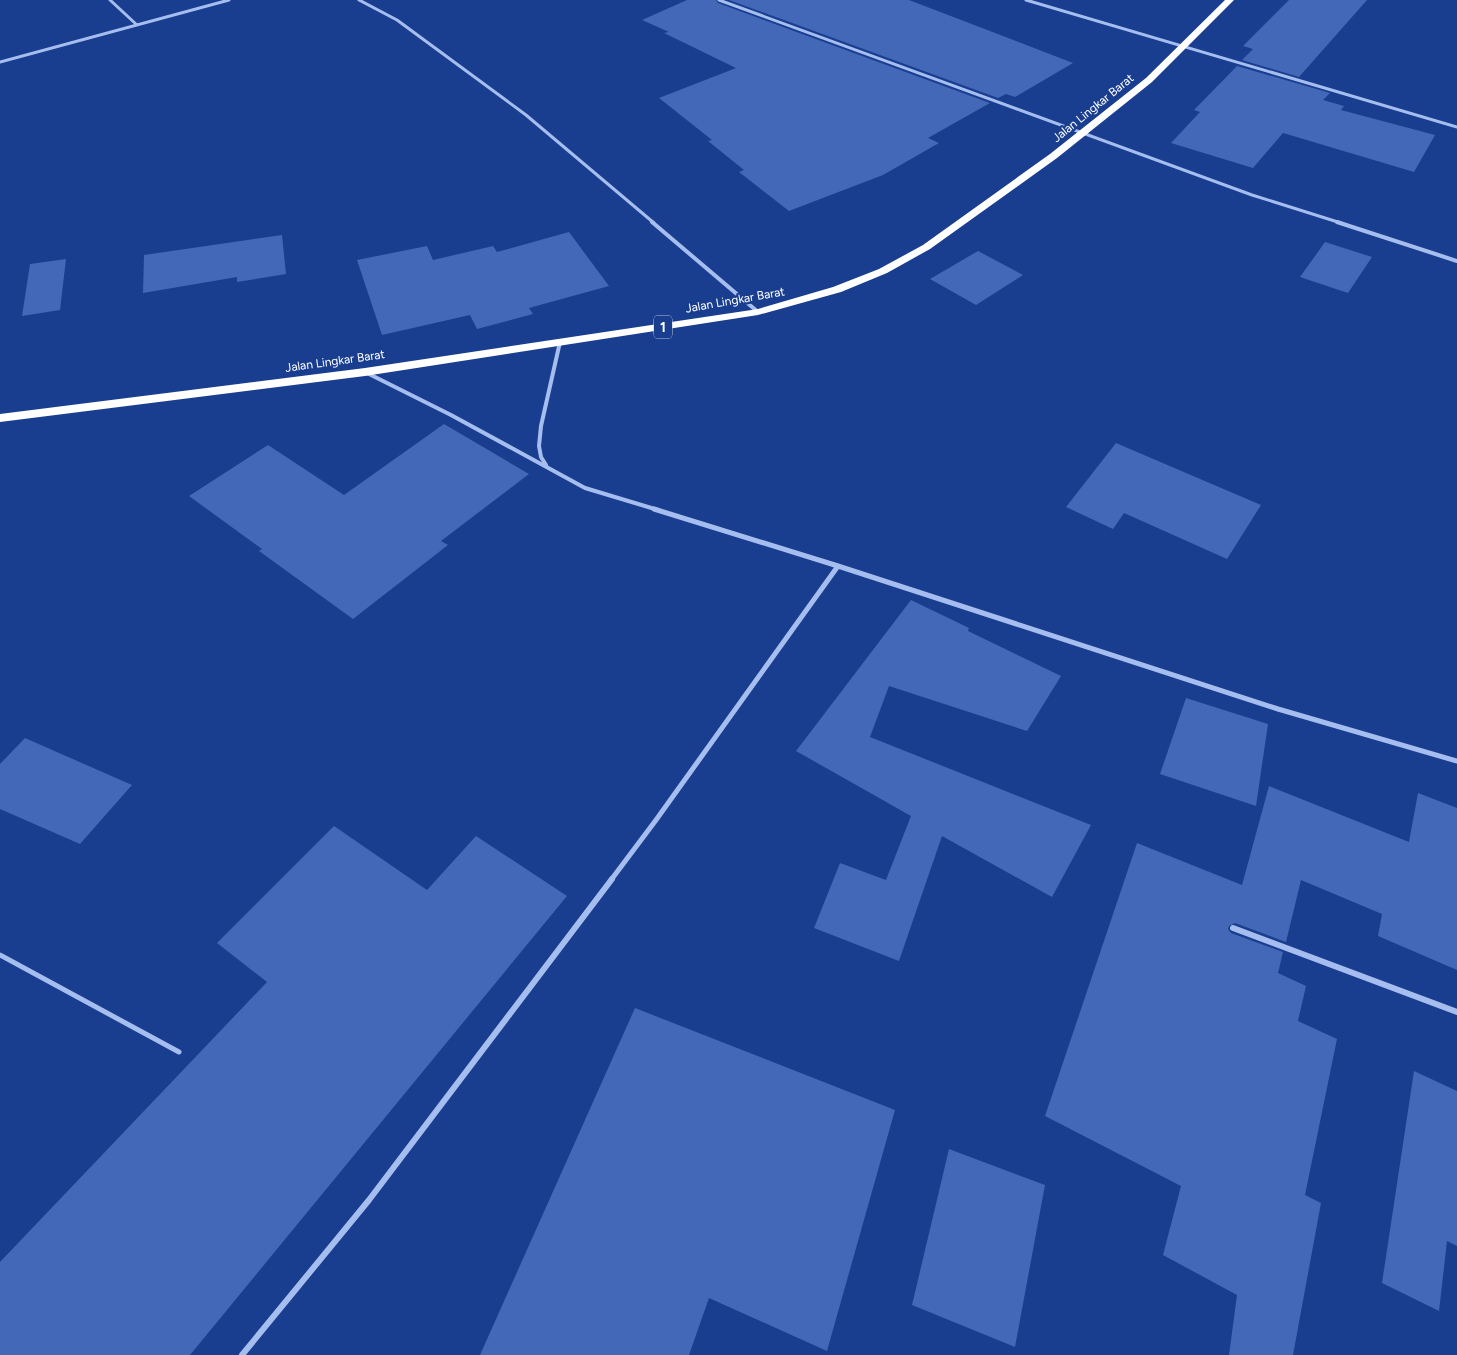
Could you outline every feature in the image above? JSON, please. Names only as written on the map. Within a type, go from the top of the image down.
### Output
[{"type":"highway","name":"Jalan Lingkar Barat","points":[[0,418],[365,372],[758,312],[801,302],[842,289],[885,271],[920,252],[1086,133],[1186,46],[1230,0]]},
{"type":"street","points":[[110,0],[137,25]]},
{"type":"street","points":[[0,62],[229,0]]},
{"type":"street","points":[[358,0],[397,20],[526,115],[758,312]]},
{"type":"street","points":[[718,0],[1252,195],[1457,261]]},
{"type":"street","points":[[1026,0],[1457,128]]},
{"type":"street","points":[[546,465],[541,457],[538,446],[560,342]]},
{"type":"street","points":[[365,372],[546,465],[556,473],[585,488],[838,566],[1278,709],[1457,761]]},
{"type":"street","points":[[242,1355],[369,1200],[489,1042],[656,820],[838,566]]},
{"type":"street","points":[[1233,928],[1457,1012]]},
{"type":"lane","points":[[0,955],[179,1052]]},
{"type":"building","points":[[687,0],[716,0],[718,3],[990,103],[928,138],[939,143],[883,175],[789,211],[739,172],[744,170],[708,141],[712,140],[659,98],[736,68],[664,33],[669,32],[642,20]]},
{"type":"building","points":[[729,0],[909,0],[1073,63],[1015,97],[1006,94],[998,98]]},
{"type":"building","points":[[1289,0],[1367,0],[1299,77],[1242,60],[1253,49],[1243,46]]},
{"type":"building","points":[[1237,66],[1330,93],[1323,100],[1344,106],[1341,110],[1435,135],[1414,172],[1283,133],[1253,168],[1171,143],[1200,112],[1194,110]]},
{"type":"building","points":[[569,232],[609,286],[529,308],[533,314],[477,329],[470,315],[382,335],[357,260],[427,246],[433,260],[493,246],[497,252]]},
{"type":"building","points":[[282,235],[286,274],[237,282],[237,277],[143,293],[144,255]]},
{"type":"building","points":[[1325,242],[1372,257],[1348,293],[1300,277]]},
{"type":"building","points":[[978,251],[1023,275],[976,305],[930,279]]},
{"type":"building","points":[[66,259],[60,310],[22,316],[30,264]]},
{"type":"building","points":[[444,424],[529,474],[441,541],[448,545],[353,619],[259,551],[262,549],[189,496],[268,445],[344,495]]},
{"type":"building","points":[[1116,443],[1261,505],[1227,559],[1124,513],[1113,529],[1066,507]]},
{"type":"building","points":[[911,600],[969,628],[968,631],[1061,676],[1027,731],[889,686],[870,737],[1091,825],[1052,897],[942,836],[899,961],[814,928],[840,863],[886,880],[911,816],[796,751]]},
{"type":"building","points":[[1186,698],[1268,724],[1256,806],[1160,774]]},
{"type":"building","points":[[25,738],[132,785],[80,844],[0,809],[0,764]]},
{"type":"building","points":[[1269,786],[1409,842],[1418,793],[1457,808],[1457,970],[1378,936],[1382,914],[1301,880],[1286,942],[1235,923],[1229,926],[1228,929],[1231,933],[1283,952],[1278,973],[1306,986],[1298,1021],[1337,1039],[1305,1195],[1321,1203],[1293,1355],[1229,1355],[1237,1295],[1163,1255],[1181,1186],[1045,1116],[1137,843],[1242,885]]},
{"type":"building","points":[[334,826],[427,890],[476,836],[567,896],[190,1355],[0,1355],[0,1262],[267,982],[217,943]]},
{"type":"building","points":[[635,1008],[895,1110],[827,1351],[709,1298],[689,1355],[480,1355]]},
{"type":"building","points":[[1414,1071],[1457,1091],[1457,1246],[1447,1241],[1439,1311],[1382,1283]]},
{"type":"building","points":[[949,1149],[1045,1185],[1015,1347],[912,1305]]}]
